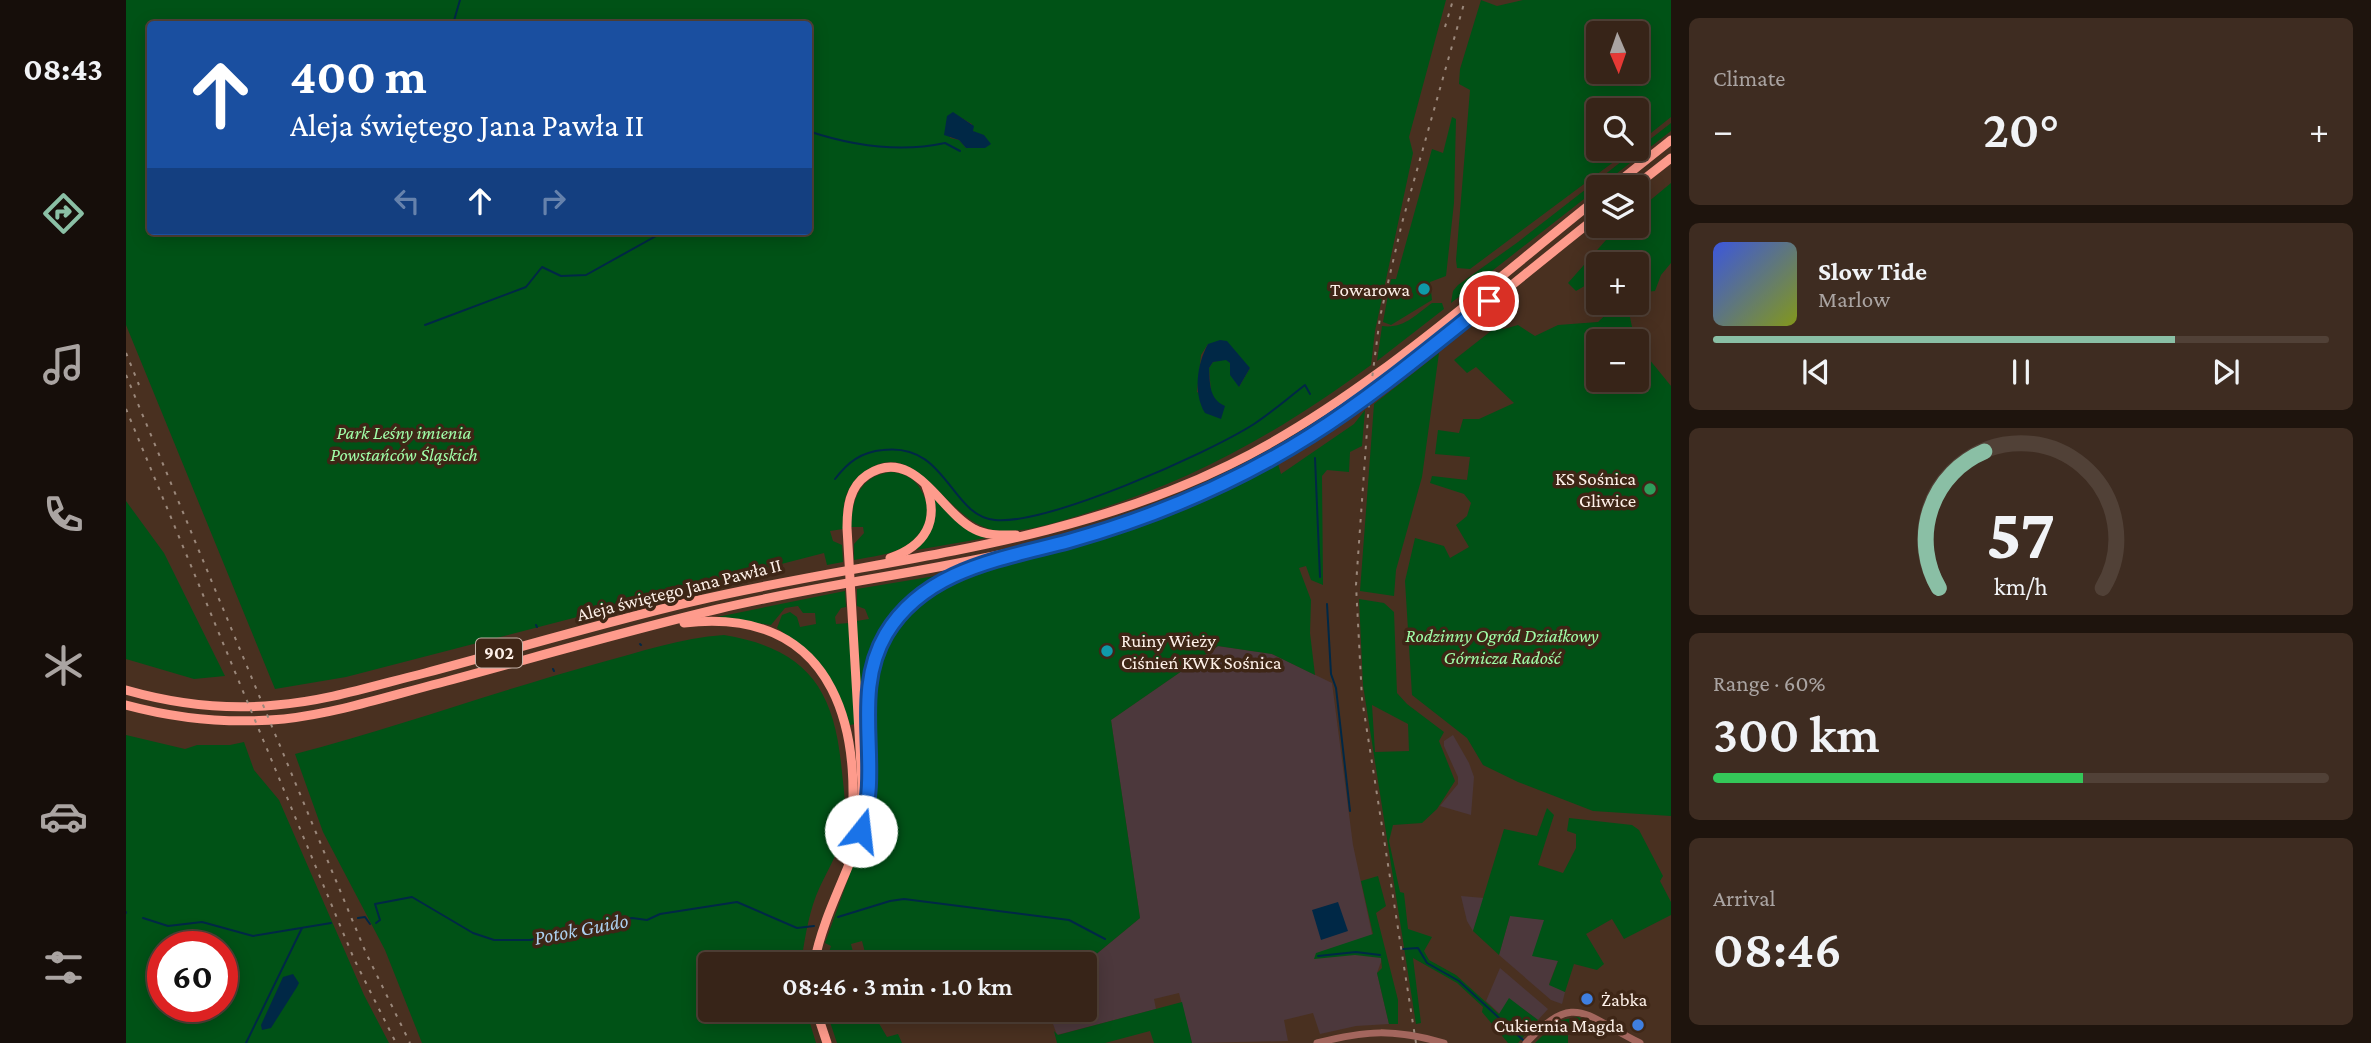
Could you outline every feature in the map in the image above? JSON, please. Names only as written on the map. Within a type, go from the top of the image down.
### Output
[{"type":"main road","points":[[1627,175],[1671,140]]},
{"type":"main road","points":[[1649,175],[1671,158]]},
{"type":"main road","name":"Aleja świętego Jana Pawła II","points":[[126,690],[172,701],[239,707],[306,701],[692,601],[1034,535],[1108,515],[1234,463],[1308,420],[1387,365],[1586,207]]},
{"type":"main road","name":"Aleja świętego Jana Pawła II","points":[[126,705],[178,717],[236,721],[311,715],[651,626],[800,591],[1005,555],[1091,534],[1168,507],[1218,485],[1311,435],[1385,383],[1586,225]]},
{"type":"main road","points":[[861,831],[862,783],[846,528],[852,492],[870,473],[900,468],[916,475],[974,530],[987,534],[1034,535]]},
{"type":"main road","points":[[859,568],[899,555],[924,538],[933,514],[926,484]]},
{"type":"main road","points":[[817,952],[861,831],[871,786],[869,687],[885,636],[905,609],[932,586],[1005,555]]},
{"type":"main road","points":[[651,626],[716,621],[754,626],[791,643],[824,676],[844,716],[850,751],[854,817],[845,872]]},
{"type":"main road","points":[[820,1022],[827,1043]]},
{"type":"street","points":[[1528,1041],[1551,1018],[1574,1011],[1587,1014],[1640,1043]]},
{"type":"street","points":[[1317,1043],[1379,1031],[1415,1035],[1444,1043]]},
{"type":"shaded area","points":[[1218,646],[1272,654],[1332,683],[1353,845],[1375,948],[1382,959],[1377,973],[1389,1024],[1356,1026],[1320,1034],[1313,1013],[1284,1020],[1288,1041],[1192,1043],[1179,993],[1154,999],[1156,1009],[1057,1035],[1052,1022],[1097,1022],[1097,954],[1140,918],[1111,720]]},
{"type":"shaded area","points":[[1453,735],[1474,777],[1471,815],[1440,806],[1458,784],[1458,777],[1444,746],[1444,741]]},
{"type":"shaded area","points":[[1461,896],[1484,898],[1473,931],[1467,921]]},
{"type":"shaded area","points":[[1510,915],[1545,920],[1558,961],[1549,984],[1565,992],[1562,1004],[1551,1000],[1499,955]]},
{"type":"shaded area","points":[[1500,968],[1548,1009],[1538,1020],[1509,999],[1500,1014],[1486,1001]]},
{"type":"green space","name":"Park Leśny imienia Powstańców Śląskich","points":[[126,0],[1446,0],[1409,137],[1413,153],[1375,331],[1371,365],[1271,432],[1202,468],[1129,499],[1047,525],[1013,531],[982,526],[965,516],[918,472],[902,464],[884,463],[864,472],[852,484],[844,505],[843,529],[830,531],[833,541],[842,545],[843,562],[827,565],[824,553],[346,677],[275,689],[126,325]],"holes":[[[953,113],[972,124],[973,131],[990,144],[966,148],[959,140],[950,138],[948,122]],[[1208,344],[1250,368],[1239,387],[1226,359],[1213,362],[1209,368],[1211,392],[1215,402],[1197,392],[1201,355]]]},
{"type":"green space","points":[[1481,0],[1497,6],[1523,0],[1671,0],[1671,117],[1649,135],[1649,98],[1586,98],[1586,161],[1615,161],[1596,175],[1586,175],[1586,183],[1470,269],[1457,268],[1456,260],[1470,90],[1459,84],[1460,69]]},
{"type":"green space","points":[[1452,117],[1456,119],[1454,203],[1446,276],[1430,282],[1432,300],[1391,325],[1383,322],[1391,279],[1396,279],[1432,149],[1443,153]]},
{"type":"green space","points":[[1671,123],[1671,131],[1649,148],[1649,140]]},
{"type":"green space","points":[[1622,161],[1633,161],[1615,175],[1604,175]]},
{"type":"green space","points":[[1671,183],[1671,263],[1661,275],[1655,291],[1649,292],[1649,252],[1595,252],[1608,238],[1649,238],[1649,201]]},
{"type":"green space","points":[[1586,189],[1586,197],[1451,303],[1453,291],[1458,285]]},
{"type":"green space","points":[[1586,263],[1586,285],[1576,291],[1568,283]]},
{"type":"green space","points":[[1432,303],[1442,303],[1444,309],[1377,361],[1382,326],[1403,323]]},
{"type":"green space","name":"Rodzinny Ogród Działkowy Górnicza Radość","points":[[1605,315],[1630,315],[1632,329],[1586,329],[1586,392],[1649,392],[1649,359],[1671,386],[1671,816],[1593,811],[1518,782],[1483,765],[1467,738],[1412,695],[1405,581],[1415,538],[1444,546],[1450,558],[1469,547],[1456,525],[1467,516],[1471,503],[1464,494],[1430,483],[1432,476],[1467,480],[1470,457],[1435,454],[1438,430],[1459,433],[1463,419],[1479,419],[1514,403],[1476,367],[1467,373],[1454,360],[1496,327],[1504,329],[1518,325],[1535,336],[1558,325],[1598,322]]},
{"type":"green space","points":[[1439,353],[1422,477],[1396,570],[1394,596],[1360,591],[1374,404]]},
{"type":"green space","points":[[1365,410],[1362,446],[1350,452],[1349,472],[1327,470],[1322,476],[1323,585],[1311,580],[1306,566],[1299,568],[1311,600],[1310,633],[1315,675],[1272,654],[1218,646],[1111,720],[1140,918],[1097,954],[865,952],[862,941],[851,944],[853,952],[829,952],[831,946],[825,943],[868,824],[872,687],[881,650],[896,624],[932,591],[979,569],[1072,548],[1144,525],[1278,464],[1281,474],[1354,424]]},
{"type":"green space","points":[[892,472],[914,481],[925,499],[930,515],[909,544],[891,552],[854,560],[854,544],[864,533],[863,527],[851,527],[856,498],[865,483],[881,474]]},
{"type":"green space","points":[[934,497],[986,538],[916,550],[933,526],[936,513]]},
{"type":"green space","points":[[126,501],[164,553],[225,676],[194,679],[126,659]]},
{"type":"green space","points":[[953,573],[933,583],[906,606],[888,634],[866,687],[860,687],[856,621],[869,619],[865,609],[857,606],[857,589]]},
{"type":"green space","points":[[845,591],[846,607],[841,608],[835,617],[836,624],[849,623],[855,724],[850,725],[838,695],[822,670],[777,628],[782,615],[790,612],[797,617],[800,627],[816,624],[815,613],[803,613],[798,606],[785,608],[771,625],[717,617]]},
{"type":"green space","points":[[1359,599],[1384,603],[1394,612],[1397,693],[1444,732],[1439,741],[1455,781],[1437,809],[1422,823],[1393,825],[1389,841],[1400,892],[1404,893],[1408,929],[1432,937],[1424,951],[1429,960],[1456,975],[1499,1014],[1509,998],[1538,1020],[1518,1043],[1508,1043],[1482,1012],[1483,1007],[1457,983],[1413,958],[1421,1023],[1416,1024],[1363,685]],"holes":[[[1372,705],[1408,724],[1409,751],[1375,752]]]},
{"type":"green space","points":[[724,635],[774,650],[794,661],[809,675],[830,712],[837,736],[845,819],[839,846],[813,904],[803,952],[698,952],[698,1022],[810,1022],[816,1043],[422,1043],[385,950],[323,832],[295,754],[561,674],[692,639]]},
{"type":"green space","points":[[126,735],[185,749],[197,745],[230,745],[244,742],[254,770],[279,800],[364,995],[389,1043],[126,1043]]},
{"type":"green space","points":[[1547,808],[1554,815],[1538,865],[1563,873],[1576,848],[1576,834],[1567,831],[1569,818],[1632,825],[1639,830],[1663,876],[1660,881],[1671,902],[1671,915],[1624,939],[1612,919],[1586,934],[1604,964],[1597,970],[1574,964],[1565,992],[1549,985],[1558,961],[1532,956],[1544,920],[1510,916],[1499,955],[1473,931],[1504,829],[1537,836]]},
{"type":"green space","points":[[1378,876],[1386,906],[1376,913],[1398,1000],[1398,1024],[1389,1024],[1377,973],[1382,968],[1381,958],[1355,955],[1314,959],[1316,953],[1373,934],[1361,881]]},
{"type":"green space","points":[[1182,1002],[1192,1043],[1154,1043],[1150,1031],[1105,1043],[1057,1043],[1054,1031],[1058,1035]]},
{"type":"green space","points":[[1578,1017],[1591,1023],[1585,1035],[1568,1034],[1568,1043],[1535,1043],[1557,1021]]},
{"type":"green space","points":[[830,1022],[878,1022],[887,1037],[898,1034],[902,1043],[837,1043]]},
{"type":"water","points":[[953,112],[974,126],[973,131],[984,135],[991,144],[985,148],[966,148],[959,140],[944,135],[947,116]]},
{"type":"water","points":[[1227,341],[1250,368],[1239,387],[1230,375],[1230,363],[1226,360],[1213,362],[1209,368],[1213,395],[1225,406],[1221,419],[1205,413],[1198,388],[1199,369],[1204,352],[1208,344]]},
{"type":"water","points":[[1338,902],[1348,931],[1321,940],[1312,910]]},
{"type":"water","points":[[293,974],[299,983],[297,987],[271,1028],[262,1030],[261,1025],[283,977]]},
{"type":"waterway","points":[[454,21],[460,0]]},
{"type":"waterway","points":[[812,132],[842,141],[893,148],[945,143],[960,151]]},
{"type":"waterway","points":[[425,325],[526,287],[542,267],[561,276],[586,275],[658,235]]},
{"type":"waterway","points":[[835,479],[850,463],[862,456],[883,450],[904,451],[921,457],[935,468],[980,516],[995,520],[1019,519],[1087,500],[1165,469],[1254,424],[1305,385],[1310,394]]},
{"type":"waterway","points":[[1315,458],[1320,577]]},
{"type":"waterway","points":[[1327,604],[1331,674],[1336,688],[1350,811]]},
{"type":"waterway","name":"Potok Guido","points":[[376,923],[380,920],[375,904],[412,897],[473,933],[494,940],[530,940],[588,926],[632,918],[647,920],[660,914],[737,902],[797,928],[814,926]]},
{"type":"waterway","name":"Potok Guido","points":[[838,917],[904,899],[1069,920],[1105,939]]},
{"type":"waterway","name":"Potok Guido","points":[[358,918],[365,917],[370,924]]},
{"type":"waterway","name":"Potok Guido","points":[[143,918],[168,926],[202,922],[253,936],[331,923]]},
{"type":"waterway","points":[[246,1043],[302,928]]},
{"type":"waterway","name":"Potok Guido","points":[[1403,949],[1418,948],[1427,963],[1459,981],[1523,1040]]},
{"type":"waterway","name":"Potok Guido","points":[[1318,956],[1356,952],[1380,955]]},
{"type":"railway","points":[[1445,27],[1453,0]]},
{"type":"railway","points":[[1416,1043],[1362,699],[1356,585],[1369,402],[1380,317],[1402,223],[1465,0]]},
{"type":"railway","points":[[126,353],[139,385]]},
{"type":"railway","points":[[126,375],[366,953],[410,1043]]},
{"type":"railway","points":[[126,409],[354,959],[396,1043]]},
{"type":"place","name":"Towarowa","points":[[1424,289]]},
{"type":"place","name":"KS Sośnica Gliwice","points":[[1650,489]]},
{"type":"place","name":"Ruiny Wieży Ciśnień KWK Sośnica","points":[[1107,651]]},
{"type":"place","name":"Żabka","points":[[1587,999]]},
{"type":"place","name":"Cukiernia Magda","points":[[1638,1025]]},
{"type":"route","points":[[861,831],[868,811],[871,786],[868,705],[871,673],[885,636],[916,598],[954,575],[1005,555],[1066,542],[1142,517],[1242,474],[1311,435],[1351,408],[1489,301]]}]
